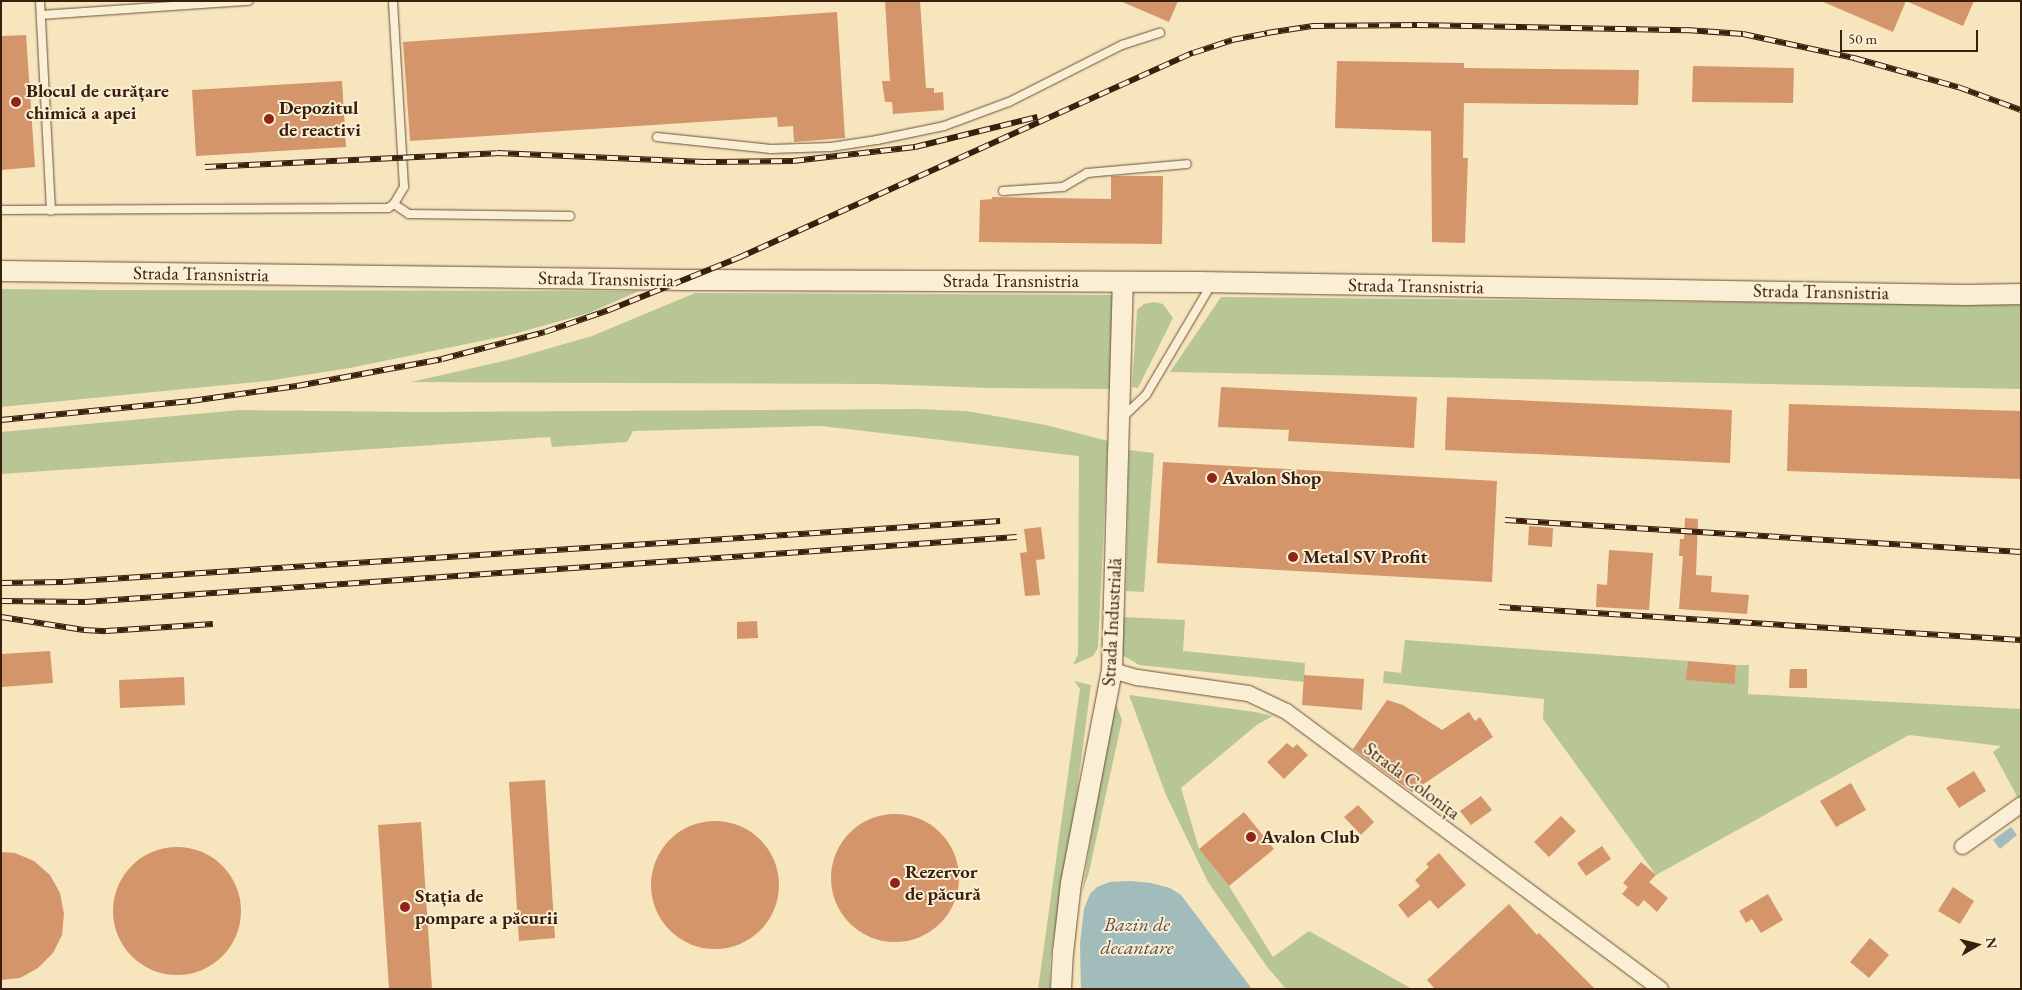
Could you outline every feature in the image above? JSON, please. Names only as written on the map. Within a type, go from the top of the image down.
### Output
[{"type":"street","name":"Strada Transnistria","points":[[1,271],[685,280],[1213,282],[2021,294]]},
{"type":"street","name":"Strada Industrială","points":[[1061,989],[1062,953],[1071,884],[1112,670],[1123,282]]},
{"type":"street","name":"Strada Colonița","points":[[1112,670],[1137,677],[1248,694],[1286,712],[1660,989]]},
{"type":"street","points":[[1962,846],[2021,804]]},
{"type":"lane","points":[[40,1],[51,211]]},
{"type":"lane","points":[[41,15],[249,1]]},
{"type":"lane","points":[[1,210],[388,208],[394,204],[404,187],[393,1]]},
{"type":"lane","points":[[656,137],[771,149],[831,147],[935,128],[982,114],[1122,45],[1160,33]]},
{"type":"lane","points":[[1003,191],[1064,187],[1087,173],[1187,164]]},
{"type":"lane","points":[[394,204],[410,214],[570,216]]},
{"type":"lane","points":[[1119,421],[1146,395],[1213,282]]},
{"type":"green space","points":[[1,289],[639,291],[589,313],[510,335],[350,368],[267,381],[1,407]]},
{"type":"green space","points":[[695,293],[1115,295],[1111,389],[991,388],[877,384],[411,382],[512,359],[592,336]]},
{"type":"green space","points":[[1221,297],[2021,305],[2021,389],[1170,372]]},
{"type":"green space","points":[[1154,302],[1163,304],[1173,318],[1138,388],[1132,387],[1137,310],[1144,304]]},
{"type":"green space","points":[[916,409],[966,411],[1046,425],[1108,441],[1098,648],[1093,656],[1073,665],[1078,654],[1079,456],[821,426],[633,431],[627,442],[552,447],[550,437],[1,474],[1,432],[239,410],[419,412]]},
{"type":"green space","points":[[1129,450],[1154,453],[1144,592],[1126,591]]},
{"type":"green space","points":[[1123,617],[1185,620],[1183,651],[1305,663],[1304,682],[1139,665],[1121,654]]},
{"type":"green space","points":[[1405,640],[1688,661],[1687,680],[1735,683],[1736,665],[1749,665],[1748,694],[2021,709],[2021,796],[2018,798],[1993,752],[2001,746],[1909,735],[1656,875],[1543,719],[1544,699],[1383,683],[1384,671],[1401,673]]},
{"type":"green space","points":[[1074,681],[1091,685],[1075,807],[1050,961],[1050,989],[1038,989],[1080,689]]},
{"type":"green space","points":[[1129,695],[1273,716],[1258,724],[1181,788],[1199,849],[1229,886],[1273,957],[1309,931],[1412,989],[1286,989],[1268,968],[1208,882],[1166,795]]},
{"type":"green space","points":[[1114,699],[1122,720],[1089,872],[1082,893]]},
{"type":"water","points":[[2011,827],[2017,835],[2000,849],[1993,840]]},
{"type":"water","name":"Bazin de decantare","points":[[1131,881],[1151,883],[1170,888],[1181,895],[1252,989],[1081,989],[1080,943],[1084,909],[1090,894],[1097,887],[1110,882]]},
{"type":"building","points":[[885,1],[920,1],[926,88],[934,88],[934,93],[943,92],[944,110],[893,114],[892,102],[885,102],[882,81],[890,81]]},
{"type":"building","points":[[1120,1],[1178,1],[1169,22]]},
{"type":"building","points":[[1821,1],[1906,1],[1893,32]]},
{"type":"building","points":[[1906,1],[1974,1],[1963,26]]},
{"type":"building","points":[[837,12],[845,138],[794,142],[793,126],[778,127],[777,117],[410,141],[403,42]]},
{"type":"building","name":"Blocul de curățare chimică a apei","points":[[26,35],[35,167],[1,170],[1,36]]},
{"type":"building","points":[[1337,61],[1464,63],[1464,68],[1639,70],[1638,105],[1464,103],[1463,158],[1468,158],[1465,243],[1432,242],[1431,131],[1335,128]]},
{"type":"building","points":[[1693,66],[1794,68],[1793,103],[1692,102]]},
{"type":"building","name":"Depozitul de reaсtivi","points":[[342,81],[346,147],[196,156],[192,90]]},
{"type":"building","points":[[1111,176],[1163,176],[1162,244],[979,242],[980,200],[992,199],[992,197],[1111,199]]},
{"type":"building","points":[[1221,387],[1417,397],[1414,448],[1288,441],[1289,430],[1218,427]]},
{"type":"building","points":[[1447,397],[1732,410],[1730,463],[1445,450]]},
{"type":"building","points":[[1789,404],[2021,411],[2021,479],[1787,471]]},
{"type":"building","points":[[1163,462],[1497,481],[1492,582],[1157,563]]},
{"type":"building","points":[[1685,518],[1698,519],[1696,575],[1712,576],[1711,592],[1749,595],[1747,614],[1679,609],[1683,556],[1679,556],[1680,539],[1684,539]]},
{"type":"building","points":[[1529,526],[1553,528],[1552,547],[1528,545]]},
{"type":"building","points":[[1041,527],[1045,559],[1036,560],[1040,595],[1025,596],[1020,553],[1027,552],[1024,529]]},
{"type":"building","points":[[1609,550],[1653,553],[1649,610],[1596,607],[1597,584],[1607,585]]},
{"type":"building","points":[[757,621],[758,638],[737,639],[737,622]]},
{"type":"building","points":[[50,651],[53,683],[2,687],[1,654]]},
{"type":"building","points":[[1688,661],[1736,665],[1735,684],[1686,680]]},
{"type":"building","points":[[1790,669],[1807,669],[1807,688],[1789,688]]},
{"type":"building","points":[[1304,675],[1364,679],[1362,710],[1302,705]]},
{"type":"building","points":[[184,677],[185,705],[120,708],[119,680]]},
{"type":"building","points":[[1387,700],[1403,705],[1442,730],[1469,712],[1475,721],[1480,717],[1493,737],[1412,792],[1353,749]]},
{"type":"building","points":[[1287,743],[1293,748],[1297,744],[1308,755],[1284,779],[1267,762]]},
{"type":"building","points":[[1974,771],[1986,791],[1959,808],[1946,788]]},
{"type":"building","points":[[545,780],[555,938],[519,941],[509,782]]},
{"type":"building","points":[[1851,783],[1866,810],[1836,827],[1820,801]]},
{"type":"building","points":[[1481,796],[1492,810],[1471,825],[1460,811]]},
{"type":"building","points":[[1358,805],[1374,822],[1361,835],[1344,817]]},
{"type":"building","points":[[1244,812],[1274,849],[1229,886],[1199,849]]},
{"type":"building","name":"Rezervor de păcură","points":[[895,814],[919,819],[931,825],[940,833],[948,842],[954,854],[959,878],[954,902],[948,914],[940,923],[931,931],[919,937],[895,942],[871,937],[859,931],[850,923],[842,914],[836,902],[831,878],[836,854],[842,842],[850,833],[859,825],[871,819]]},
{"type":"building","points":[[1561,816],[1576,831],[1549,857],[1534,842]]},
{"type":"building","points":[[715,821],[739,826],[760,840],[774,861],[779,885],[774,909],[760,930],[739,944],[715,949],[691,944],[670,930],[656,909],[651,885],[656,861],[670,840],[691,826]]},
{"type":"building","name":"Stația de pompare a păcurii","points":[[421,822],[432,989],[389,989],[378,825]]},
{"type":"building","points":[[1602,846],[1611,859],[1586,876],[1577,863]]},
{"type":"building","points":[[177,847],[201,852],[222,866],[236,887],[241,911],[236,935],[222,956],[201,970],[177,975],[153,970],[132,956],[118,935],[113,911],[118,887],[132,866],[153,852]]},
{"type":"building","points":[[1,852],[15,853],[34,861],[50,875],[60,893],[64,914],[62,935],[53,953],[38,968],[20,978],[1,980]]},
{"type":"building","points":[[1439,853],[1466,885],[1438,909],[1430,900],[1408,918],[1398,905],[1420,886],[1415,880],[1429,867],[1426,864]]},
{"type":"building","points":[[1641,862],[1656,875],[1649,882],[1668,898],[1657,912],[1644,900],[1638,907],[1622,894],[1628,887],[1623,883]]},
{"type":"building","points":[[1953,887],[1974,901],[1960,924],[1938,911]]},
{"type":"building","points":[[1768,894],[1783,920],[1761,933],[1752,919],[1746,923],[1739,911]]},
{"type":"building","points":[[1509,904],[1537,935],[1539,933],[1595,989],[1435,989],[1427,980]]},
{"type":"building","points":[[1870,938],[1889,955],[1869,978],[1850,962]]},
{"type":"railway","points":[[1,420],[191,401],[297,386],[442,359],[545,332],[609,310],[738,258],[1193,53],[1232,40],[1267,33],[1313,26],[1417,25],[1686,30],[1743,34],[1854,58],[1958,87],[2021,110]]},
{"type":"railway","points":[[205,167],[497,153],[705,162],[793,161],[915,147],[1037,117]]},
{"type":"railway","points":[[1505,520],[2021,552]]},
{"type":"railway","points":[[1,583],[63,582],[1000,521]]},
{"type":"railway","points":[[1,601],[85,602],[1017,537]]},
{"type":"railway","points":[[1499,607],[2021,640]]},
{"type":"railway","points":[[1,617],[84,630],[106,631],[213,624]]},
{"type":"place","name":"Blocul de curățare chimică a apei","points":[[16,102]]},
{"type":"place","name":"Depozitul de reaсtivi","points":[[269,119]]},
{"type":"place","name":"Avalon Shop","points":[[1212,478]]},
{"type":"place","name":"Metal SV Profit","points":[[1293,557]]},
{"type":"place","name":"Avalon Club","points":[[1251,837]]},
{"type":"place","name":"Rezervor de păcură","points":[[895,883]]},
{"type":"place","name":"Stația de pompare a păcurii","points":[[405,907]]}]
